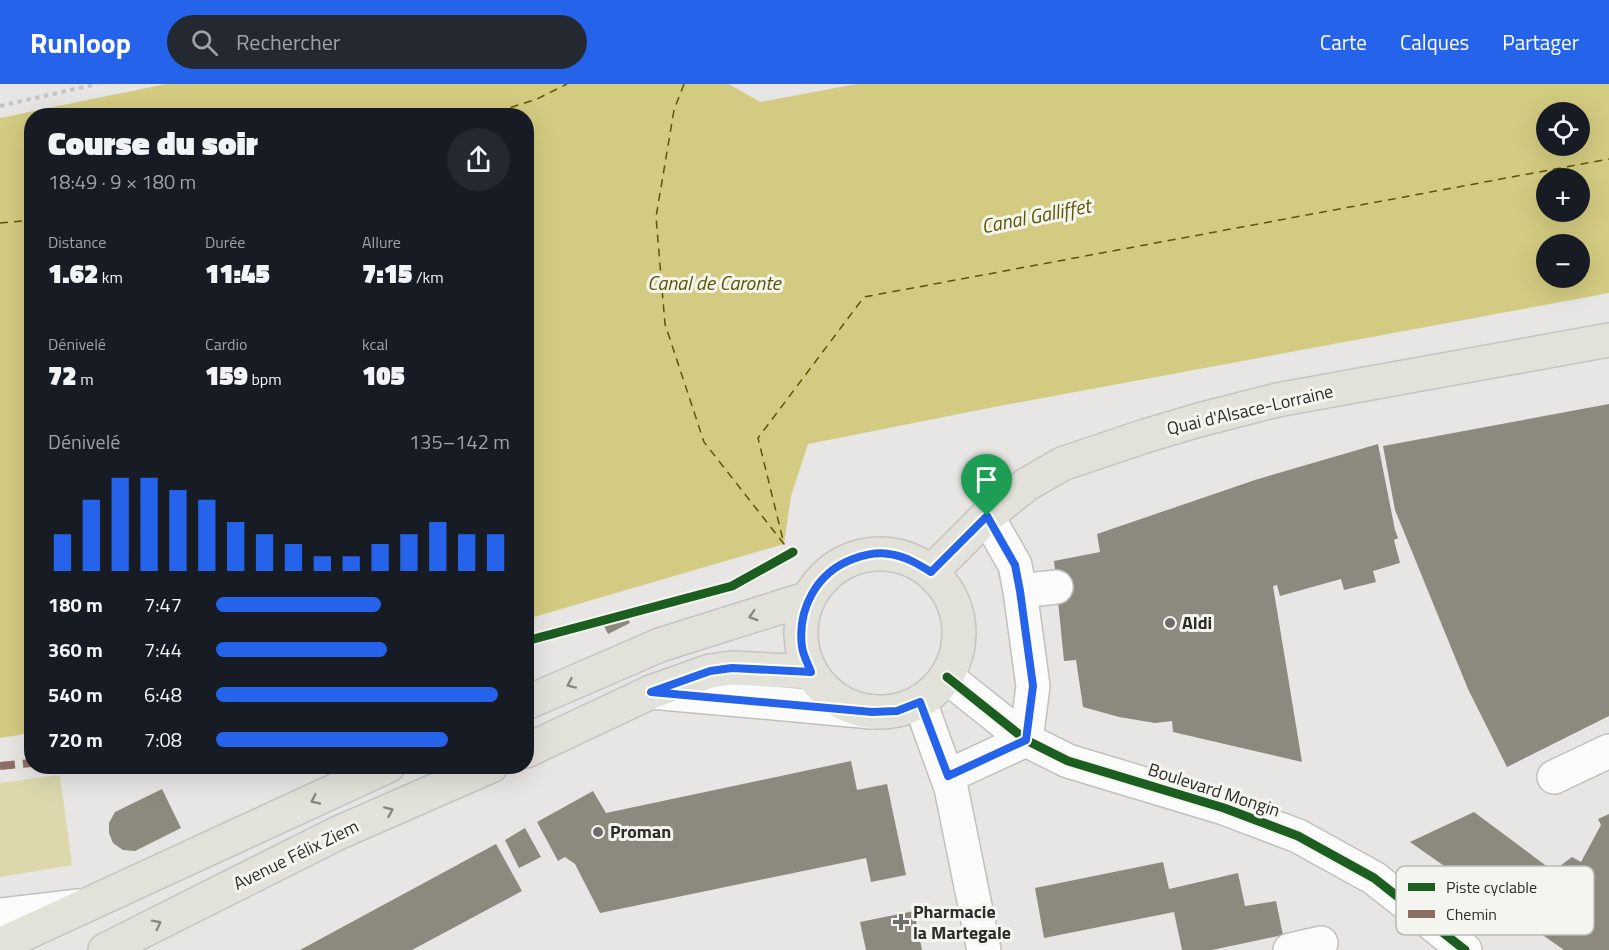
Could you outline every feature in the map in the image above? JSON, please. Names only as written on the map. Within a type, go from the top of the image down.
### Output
[{"type":"main road","name":"Quai d'Alsace-Lorraine","points":[[931,572],[987,516],[1026,485],[1062,464],[1145,436],[1277,400],[1609,340]]},
{"type":"main road","points":[[888,554],[911,560],[931,572],[947,589],[957,610],[960,633],[957,656],[947,676],[935,691],[920,702],[897,711],[872,712],[846,704],[827,692],[811,672],[802,648],[801,623],[809,598],[823,578],[841,563],[864,555],[888,554]]},
{"type":"main road","points":[[534,700],[660,645],[809,598]]},
{"type":"main road","points":[[534,747],[651,692],[710,671],[732,668],[811,672]]},
{"type":"main road","points":[[0,945],[371,774]]},
{"type":"main road","name":"Avenue Félix Ziem","points":[[105,950],[338,833],[473,774]]},
{"type":"street","points":[[948,776],[1026,740],[1033,686],[1020,591],[1015,565],[987,516]]},
{"type":"street","points":[[1020,591],[1056,587]]},
{"type":"street","name":"Boulevard Mongin","points":[[947,676],[1026,740],[1068,762],[1224,808],[1298,836],[1374,878],[1396,895]]},
{"type":"street","points":[[651,692],[872,712]]},
{"type":"street","points":[[920,702],[948,776],[984,950]]},
{"type":"street","points":[[1554,777],[1609,751]]},
{"type":"street","points":[[0,915],[84,906]]},
{"type":"street","name":"Boulevard Mongin","points":[[1446,935],[1465,950]]},
{"type":"path","points":[[0,106],[97,84]]},
{"type":"shaded area","points":[[60,775],[72,865],[0,877],[0,783]]},
{"type":"water","name":"Canal de Caronte","points":[[166,84],[729,84],[760,102],[857,84],[1609,84],[1609,293],[994,407],[808,444],[791,496],[784,544],[534,617],[534,108],[49,108]]},
{"type":"water","name":"Canal de Caronte","points":[[24,113],[24,734],[0,738],[0,118]]},
{"type":"building","points":[[1609,404],[1609,716],[1507,767],[1468,689],[1395,510],[1383,446]]},
{"type":"building","name":"Aldi","points":[[1378,444],[1398,538],[1394,540],[1400,563],[1373,571],[1376,582],[1344,590],[1341,579],[1280,596],[1277,585],[1273,586],[1302,762],[1173,732],[1172,721],[1155,723],[1119,717],[1083,707],[1076,660],[1064,661],[1054,561],[1100,552],[1097,534],[1255,480]]},
{"type":"building","points":[[626,614],[630,623],[608,634],[603,624]]},
{"type":"building","points":[[851,761],[857,790],[887,784],[906,875],[871,882],[866,858],[600,913],[575,864],[565,857],[558,861],[537,822],[593,791],[606,813]]},
{"type":"building","points":[[162,789],[181,828],[135,851],[123,850],[113,843],[109,833],[109,823],[115,812]]},
{"type":"building","points":[[1474,812],[1546,866],[1444,866],[1410,842]]},
{"type":"building","points":[[1609,814],[1609,950],[1564,950],[1543,935],[1594,935],[1594,866],[1560,866],[1572,857],[1581,862],[1601,825],[1598,819]]},
{"type":"building","points":[[525,828],[541,857],[519,868],[505,840]]},
{"type":"building","points":[[496,844],[522,891],[412,950],[300,950]]},
{"type":"building","points":[[1163,862],[1169,889],[1238,873],[1245,906],[1276,901],[1283,935],[1212,950],[1182,950],[1174,912],[1044,938],[1035,888]]},
{"type":"building","points":[[914,911],[922,950],[866,950],[860,922]]},
{"type":"ferry route","points":[[509,108],[537,99],[567,84]]},
{"type":"ferry route","points":[[684,84],[674,110],[656,217],[665,324],[704,442],[784,544],[758,438],[864,297],[1609,159]]},
{"type":"ferry route","points":[[0,223],[24,221]]},
{"type":"marked path","points":[[0,766],[24,764]]},
{"type":"cycle path","points":[[534,639],[732,586],[793,552]]},
{"type":"cycle path","points":[[947,677],[1026,740],[1068,761],[1224,808],[1298,836],[1374,878],[1396,895]]},
{"type":"cycle path","points":[[1446,935],[1465,950]]},
{"type":"place","name":"Aldi","points":[[1170,623]]},
{"type":"place","name":"Proman","points":[[598,832]]},
{"type":"place","name":"Pharmacie la Martegale","points":[[901,922]]},
{"type":"route","points":[[987,516],[1015,565],[1020,591],[1033,686],[1026,740],[948,776],[920,702],[897,711],[872,712],[651,692],[710,671],[732,668],[811,672],[802,648],[801,623],[809,598],[823,578],[841,563],[864,555],[888,554],[911,560],[931,572],[987,516]]},
{"type":"water label","name":"Canal Galliffet","points":[[1036,216]]}]
